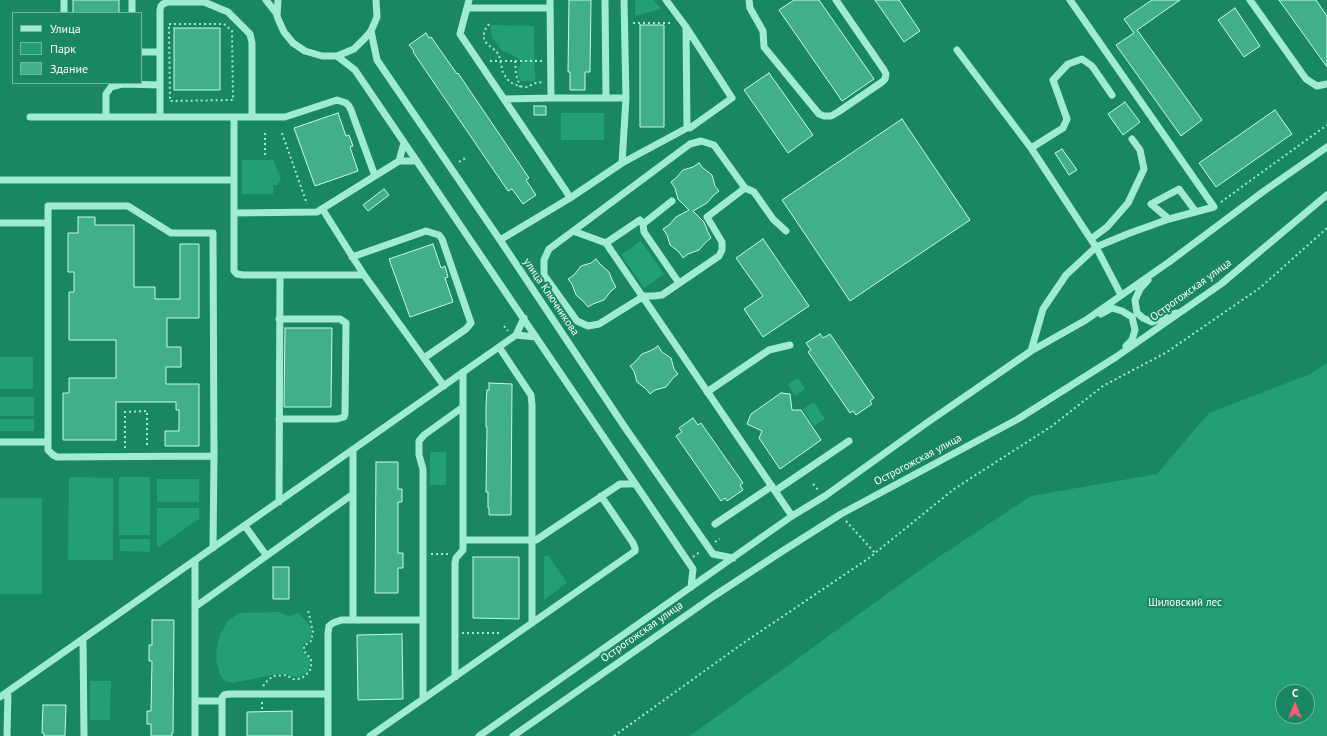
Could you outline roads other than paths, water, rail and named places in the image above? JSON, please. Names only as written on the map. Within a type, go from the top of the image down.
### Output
[{"type":"street","points":[[64,0],[64,12]]},
{"type":"street","points":[[132,0],[132,12]]},
{"type":"street","points":[[266,0],[278,16],[284,32],[293,43],[305,51],[322,56],[337,56],[354,49],[366,38],[377,17],[376,0]]},
{"type":"street","points":[[278,0],[278,16]]},
{"type":"street","points":[[469,0],[460,34],[570,198]]},
{"type":"street","points":[[550,0],[551,98]]},
{"type":"street","points":[[605,0],[606,98]]},
{"type":"street","points":[[622,163],[626,98],[624,0]]},
{"type":"street","points":[[500,240],[570,198],[622,163],[687,128],[690,128],[732,98],[686,27],[666,0]]},
{"type":"street","points":[[749,0],[750,8],[763,31],[764,47],[819,114],[824,116],[831,116],[838,112],[882,82],[885,79],[886,74],[836,0]]},
{"type":"street","points":[[1031,351],[1043,309],[1066,275],[1096,247],[1130,233],[1214,206],[1070,0]]},
{"type":"street","points":[[1250,0],[1306,79],[1317,86],[1327,84]]},
{"type":"street","points":[[160,117],[161,6],[168,2],[200,1],[228,12],[250,34],[252,43],[252,117]]},
{"type":"street","points":[[467,8],[550,8]]},
{"type":"street","points":[[686,27],[687,128]]},
{"type":"street","name":"улица Ключникова","points":[[371,31],[377,60],[500,240],[619,420],[713,554],[733,558]]},
{"type":"street","points":[[957,50],[1032,148],[1096,247],[1121,295]]},
{"type":"street","points":[[142,52],[160,52]]},
{"type":"street","points":[[337,56],[355,70],[693,569],[691,586]]},
{"type":"street","points":[[1032,148],[1063,128],[1065,124],[1067,119],[1053,80],[1068,64],[1082,60],[1092,66],[1112,95]]},
{"type":"street","points":[[106,117],[106,94],[111,87],[122,84],[160,85]]},
{"type":"street","points":[[504,98],[626,98]]},
{"type":"street","points":[[30,117],[285,117],[337,100],[346,103],[351,110],[375,176]]},
{"type":"street","points":[[234,117],[234,271],[243,275],[364,275]]},
{"type":"street","points":[[1091,239],[1107,227],[1128,203],[1144,169],[1140,150],[1132,139]]},
{"type":"street","points":[[745,188],[706,217],[722,242],[722,250],[719,256],[662,295],[642,297],[599,324],[588,326],[577,321],[544,275],[544,260],[549,249],[690,144],[701,141],[714,145],[745,188],[754,192],[773,220],[786,231]]},
{"type":"street","points":[[398,161],[404,143]]},
{"type":"street","points":[[1086,320],[1170,262],[1264,191],[1327,147]]},
{"type":"street","points":[[234,213],[318,212],[398,161],[416,161]]},
{"type":"street","points":[[0,180],[234,180]]},
{"type":"street","points":[[1169,220],[1151,204],[1179,189],[1196,212]]},
{"type":"street","name":"Острогожская улица","points":[[513,736],[714,596],[841,514],[1018,419],[1116,357],[1221,284],[1327,195]]},
{"type":"street","points":[[643,224],[672,201]]},
{"type":"street","points":[[214,456],[57,457],[48,450],[48,206],[128,206],[171,233],[213,233],[214,456],[214,548]]},
{"type":"street","points":[[323,210],[364,275],[444,386]]},
{"type":"street","points":[[606,243],[640,220],[643,224],[644,232],[679,283]]},
{"type":"street","points":[[0,224],[48,223]]},
{"type":"street","points":[[352,257],[426,231],[439,235],[442,239],[471,323],[466,329],[424,358]]},
{"type":"street","points":[[573,231],[606,243],[792,516]]},
{"type":"street","points":[[1157,270],[1137,294],[1135,300],[1137,313],[1143,318],[1152,322],[1185,310]]},
{"type":"street","points":[[279,502],[280,275]]},
{"type":"street","points":[[480,736],[691,586],[792,516],[825,496],[928,422],[1031,351],[1086,320],[1112,308],[1122,311],[1132,317],[1136,330],[1132,340],[1116,357]]},
{"type":"street","points":[[0,697],[516,335],[524,318]]},
{"type":"street","points":[[279,419],[337,419],[344,417],[346,414],[346,323],[340,319],[280,319]]},
{"type":"street","points":[[516,335],[536,337]]},
{"type":"street","points":[[707,392],[769,350],[790,345]]},
{"type":"street","points":[[499,347],[531,395],[532,623]]},
{"type":"street","points":[[455,677],[455,563],[456,558],[463,550],[463,372]]},
{"type":"street","points":[[423,699],[424,469],[419,455],[419,441],[424,435],[463,407]]},
{"type":"street","points":[[715,524],[848,441]]},
{"type":"street","points":[[0,442],[48,442]]},
{"type":"street","points":[[353,450],[353,620]]},
{"type":"street","points":[[620,484],[624,468]]},
{"type":"street","points":[[463,540],[536,540],[620,484],[635,484]]},
{"type":"street","points":[[195,607],[353,494]]},
{"type":"street","points":[[370,736],[635,551],[634,543],[601,496]]},
{"type":"street","points":[[245,526],[266,555]]},
{"type":"street","points":[[195,560],[195,736]]},
{"type":"street","points":[[328,736],[329,626],[333,622],[341,620],[423,620]]},
{"type":"street","points":[[83,639],[84,736]]},
{"type":"street","points":[[7,736],[8,692]]},
{"type":"street","points":[[222,736],[222,698],[224,695],[328,694]]},
{"type":"street","points":[[195,701],[222,701]]},
{"type":"park label","name":"Шиловский лес","points":[[1185,603]]}]
